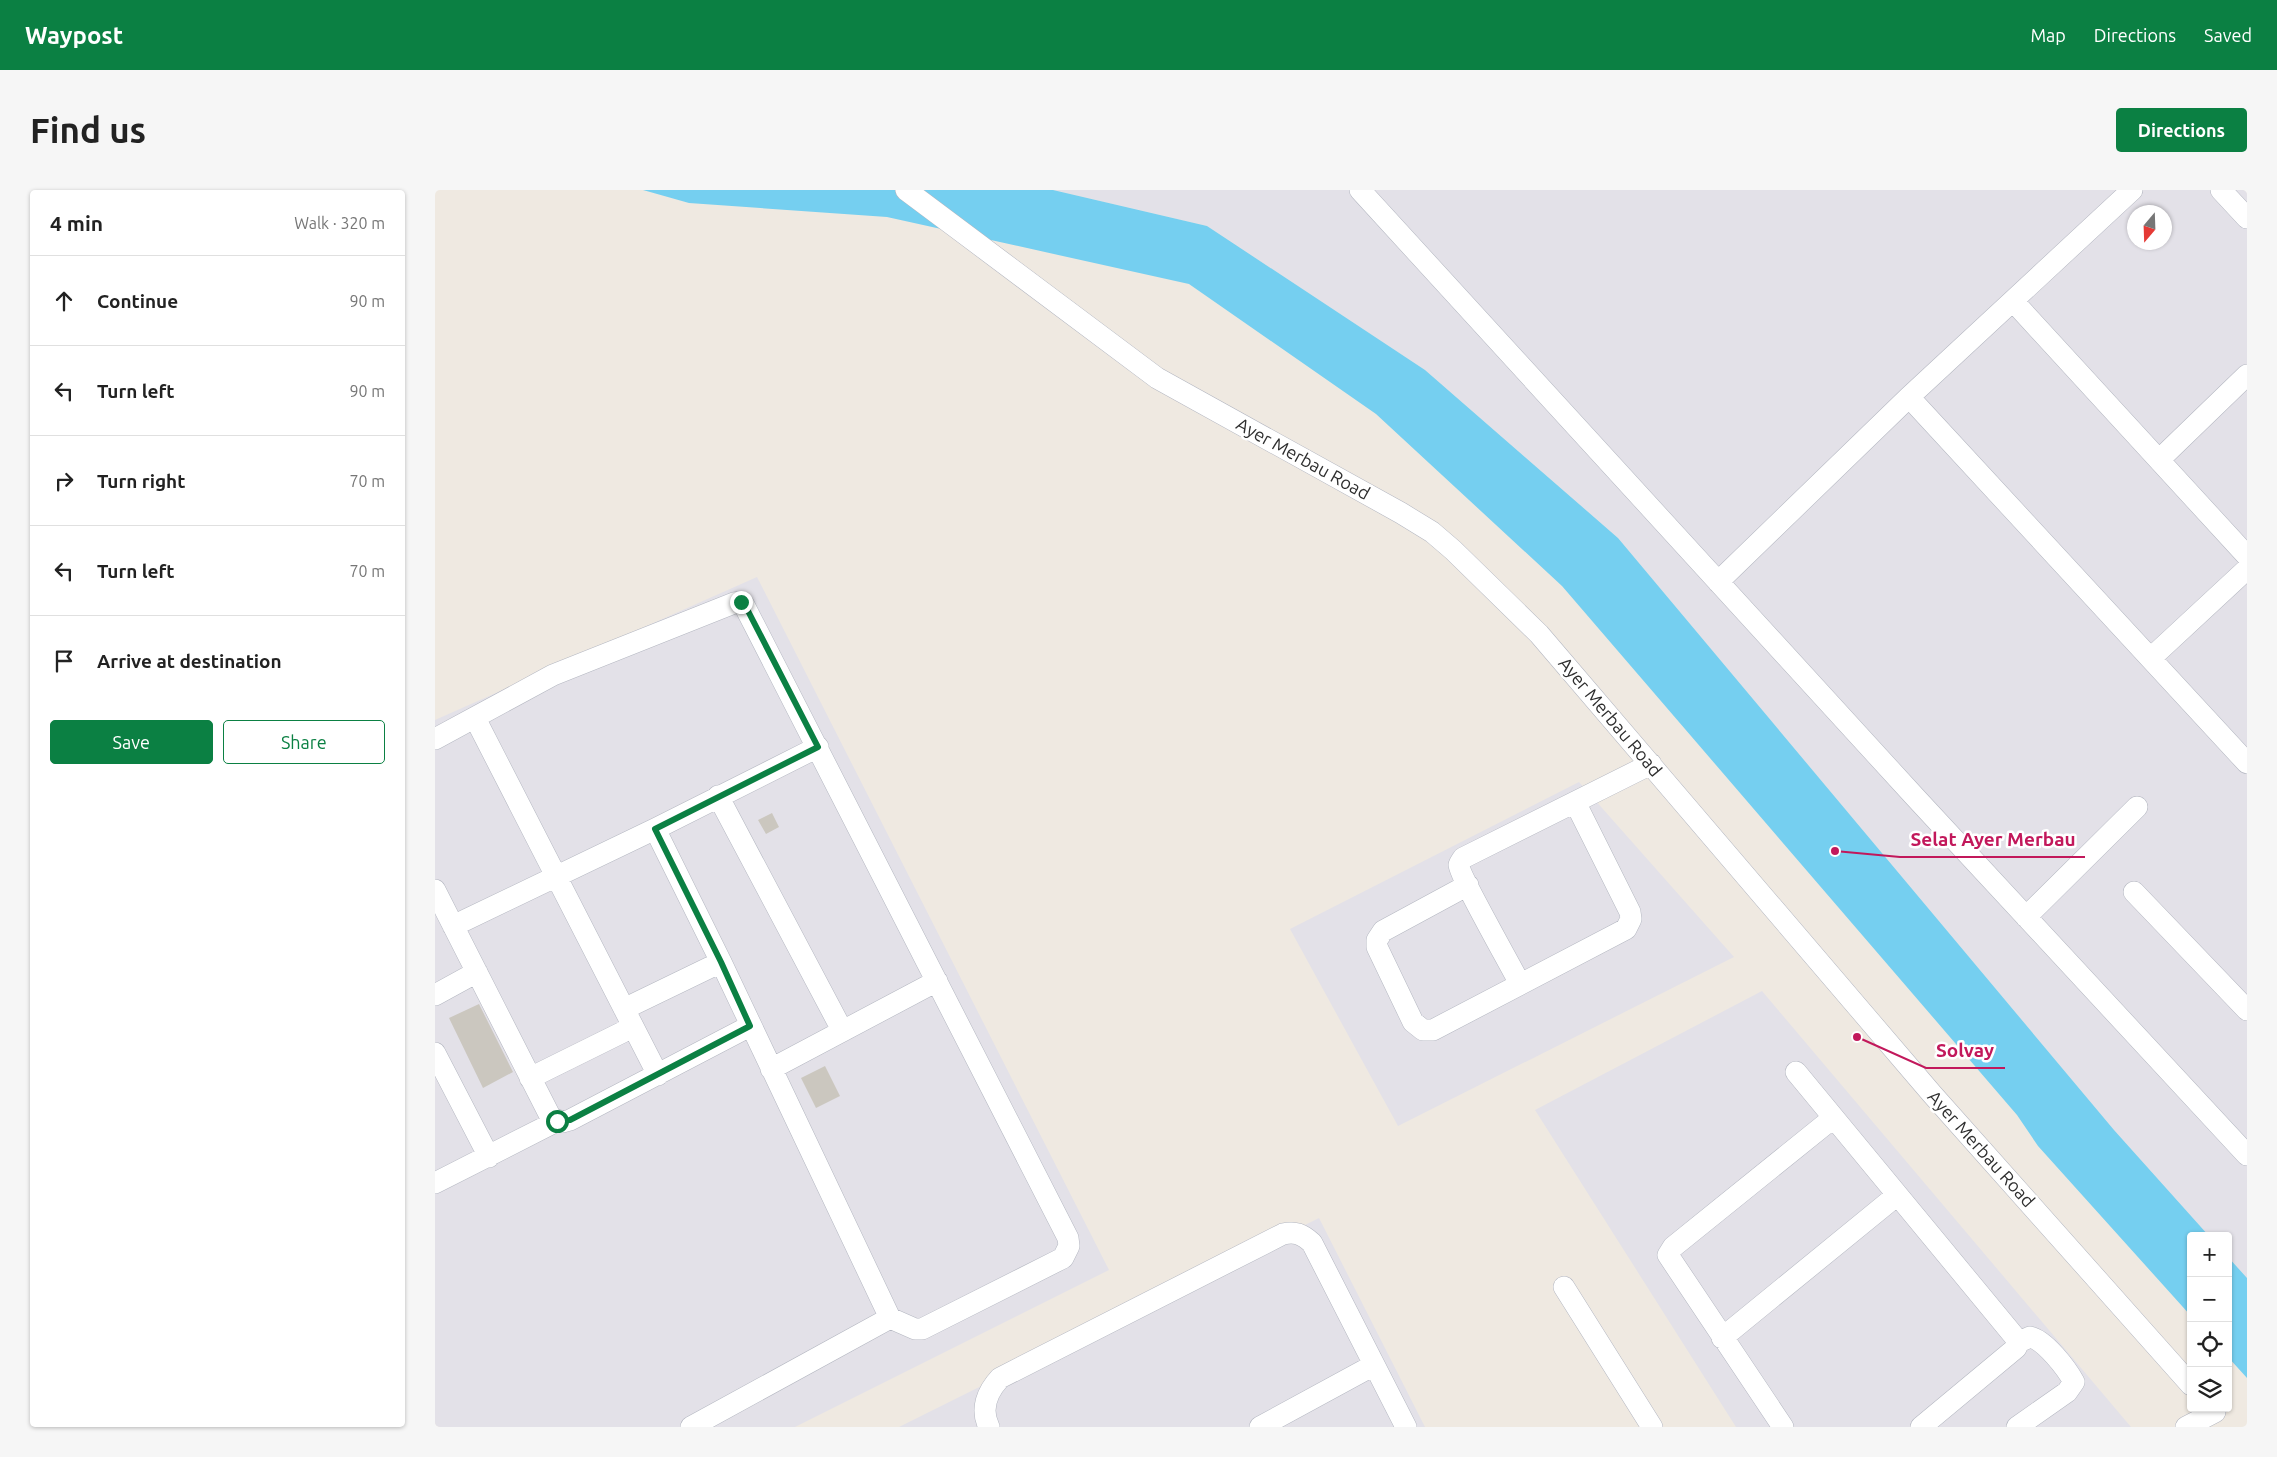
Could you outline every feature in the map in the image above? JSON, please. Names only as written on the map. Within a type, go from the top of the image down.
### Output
[{"type":"street","name":"Ayer Merbau Road","points":[[906,190],[1157,378],[1432,532],[1539,634],[1932,1094],[2187,1381]]},
{"type":"street","points":[[1361,190],[2247,1155]]},
{"type":"street","points":[[1719,582],[1909,397],[2132,190]]},
{"type":"street","points":[[2221,190],[2247,218]]},
{"type":"street","points":[[2013,301],[2247,556]]},
{"type":"street","points":[[2159,460],[2247,375]]},
{"type":"street","points":[[1909,397],[2247,763]]},
{"type":"street","points":[[2151,658],[2247,569]]},
{"type":"street","points":[[435,739],[553,675],[737,602],[747,609],[1068,1238],[1069,1246],[1063,1258],[922,1329],[915,1329],[890,1318],[721,962],[655,829]]},
{"type":"street","points":[[475,718],[657,1075]]},
{"type":"street","points":[[453,926],[655,829],[818,747]]},
{"type":"street","points":[[1521,984],[1467,885],[1460,867],[1463,858],[1651,764]]},
{"type":"street","points":[[718,796],[842,1030]]},
{"type":"street","points":[[1467,885],[1383,931],[1377,940],[1377,947],[1413,1022],[1423,1030],[1433,1030],[1626,929],[1629,924],[1630,912],[1575,802]]},
{"type":"street","points":[[2027,917],[2137,807]]},
{"type":"street","points":[[435,890],[551,1118],[557,1121]]},
{"type":"street","points":[[2134,892],[2247,1010]]},
{"type":"street","points":[[530,1078],[721,962]]},
{"type":"street","points":[[435,995],[477,972]]},
{"type":"street","points":[[771,1069],[937,981]]},
{"type":"street","points":[[435,1183],[557,1121],[570,1120],[750,1026]]},
{"type":"street","points":[[435,1053],[489,1157]]},
{"type":"street","points":[[1796,1072],[1896,1196],[2019,1342]]},
{"type":"street","points":[[1783,1427],[1670,1261],[1668,1255],[1669,1251],[1833,1118]]},
{"type":"street","points":[[1722,1338],[1896,1196]]},
{"type":"street","points":[[989,1427],[985,1419],[984,1408],[989,1393],[1000,1378],[1283,1234],[1291,1232],[1300,1234],[1312,1243],[1405,1427]]},
{"type":"street","points":[[1564,1287],[1653,1427]]},
{"type":"street","points":[[691,1427],[890,1318]]},
{"type":"street","points":[[1927,1425],[2016,1348],[2019,1342],[2030,1337],[2043,1342],[2074,1382],[2067,1392],[2017,1427]]},
{"type":"street","points":[[1260,1427],[1373,1365]]},
{"type":"street","points":[[2186,1427],[2218,1416]]},
{"type":"shaded area","points":[[1053,190],[2247,190],[2247,1278],[2232,1261],[2232,1232],[2205,1232],[2114,1130],[1618,538],[1425,370],[1207,226]]},
{"type":"shaded area","points":[[757,577],[1109,1270],[795,1427],[435,1427],[435,720]]},
{"type":"shaded area","points":[[1579,782],[1734,957],[1398,1126],[1290,929]]},
{"type":"shaded area","points":[[1762,991],[2131,1427],[1736,1427],[1535,1110]]},
{"type":"shaded area","points":[[1319,1218],[1425,1427],[899,1427]]},
{"type":"water","points":[[643,190],[1053,190],[1207,226],[1425,370],[1618,538],[2114,1130],[2205,1232],[2187,1232],[2187,1312],[2038,1146],[2017,1115],[1562,586],[1376,414],[1189,284],[887,217],[689,203]]},
{"type":"water","points":[[2232,1261],[2247,1278],[2247,1378],[2232,1361]]},
{"type":"building","points":[[772,813],[779,827],[766,834],[758,820]]},
{"type":"building","points":[[479,1004],[513,1072],[483,1088],[449,1018]]},
{"type":"building","points":[[825,1066],[840,1096],[816,1108],[801,1078]]},
{"type":"place","name":"Selat Ayer Merbau","points":[[1835,851]]},
{"type":"place","name":"Solvay","points":[[1857,1037]]},
{"type":"route","points":[[557,1121],[570,1120],[750,1026],[721,962],[655,829],[818,747],[747,609],[741,602]]}]
